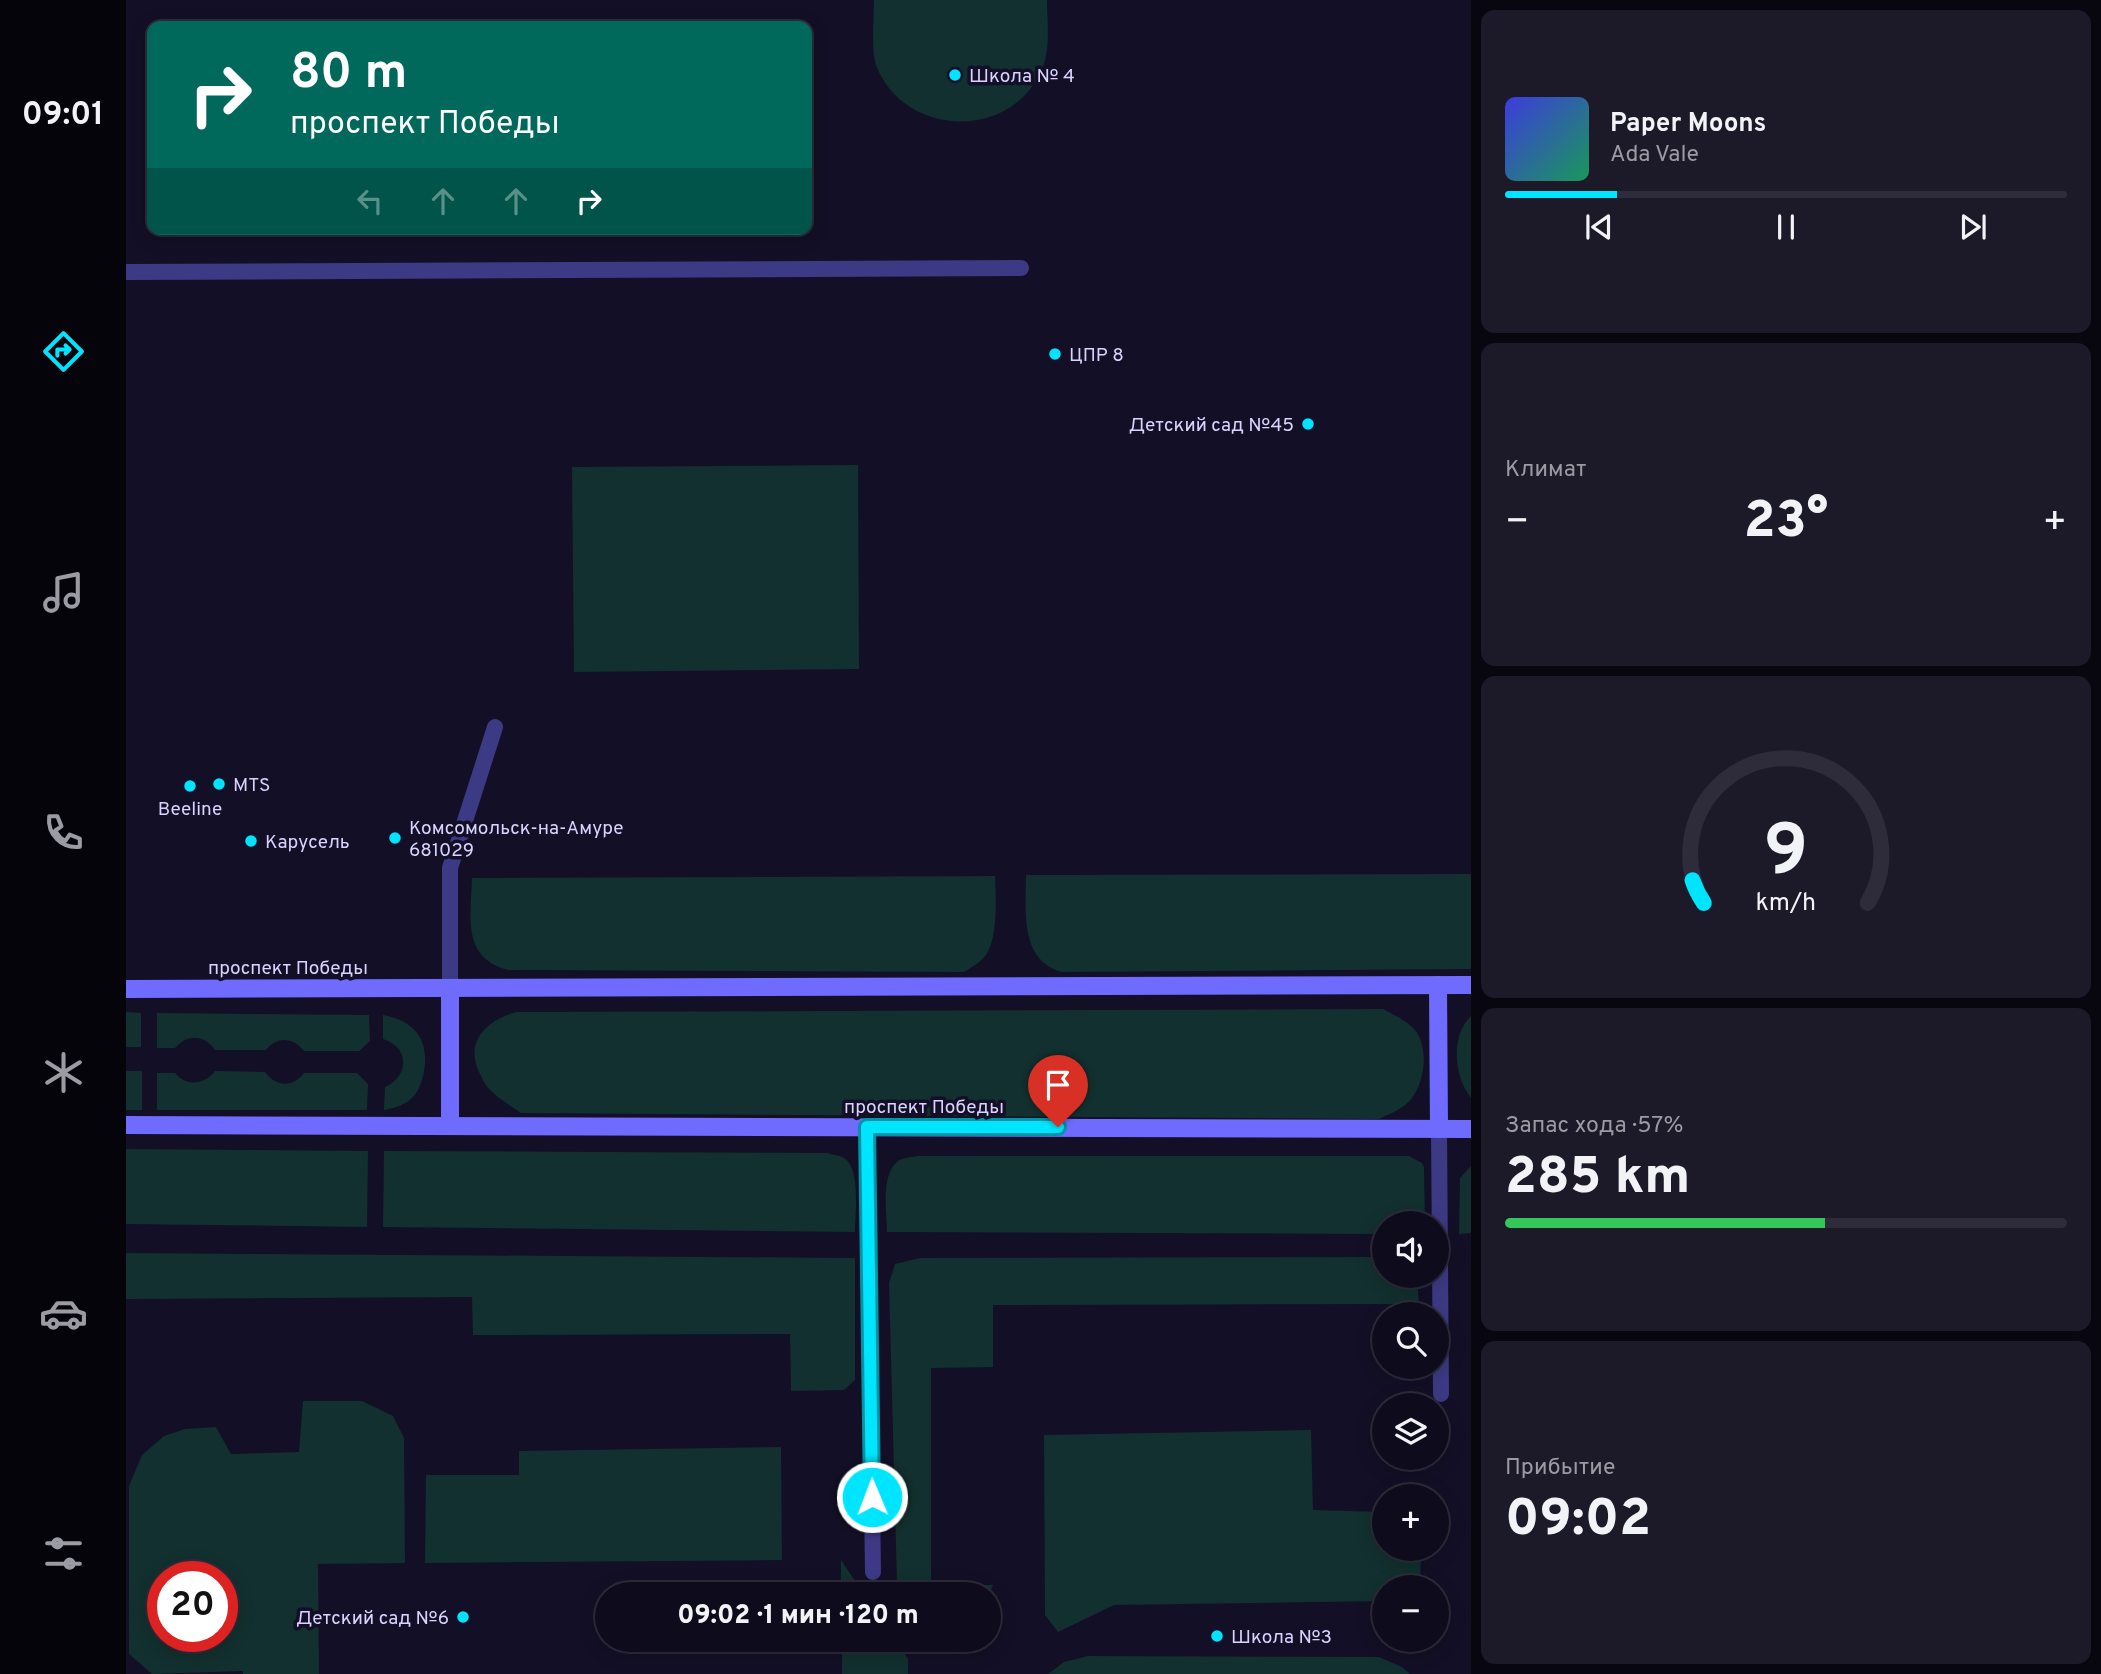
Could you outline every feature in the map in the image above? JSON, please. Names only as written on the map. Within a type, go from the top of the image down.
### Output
[{"type":"main road","points":[[1438,985],[1439,1129]]},
{"type":"main road","name":"проспект Победы","points":[[126,989],[1471,985]]},
{"type":"main road","points":[[450,988],[450,1125]]},
{"type":"main road","name":"проспект Победы","points":[[126,1125],[1471,1129]]},
{"type":"lane","points":[[126,272],[1021,268]]},
{"type":"lane","points":[[450,988],[450,868],[495,727]]},
{"type":"lane","points":[[867,1127],[873,1572]]},
{"type":"lane","points":[[1439,1129],[1441,1393]]},
{"type":"green space","points":[[874,0],[1047,0],[1048,44],[1042,69],[1027,93],[1007,109],[983,119],[958,121],[932,117],[909,106],[890,89],[876,65],[873,42]]},
{"type":"green space","points":[[858,465],[859,669],[574,672],[572,467]]},
{"type":"green space","points":[[1471,874],[1471,969],[1062,972],[1048,966],[1038,957],[1032,946],[1026,918],[1026,875]]},
{"type":"green space","points":[[995,876],[995,917],[990,948],[981,960],[964,972],[508,970],[482,956],[472,934],[472,878]]},
{"type":"green space","points":[[1383,1009],[1415,1030],[1422,1046],[1424,1064],[1420,1083],[1409,1102],[1379,1119],[521,1113],[487,1087],[476,1064],[475,1053],[480,1035],[487,1028],[495,1021],[516,1012]]},
{"type":"green space","points":[[126,1012],[141,1013],[141,1047],[126,1047]]},
{"type":"green space","points":[[157,1013],[369,1015],[370,1041],[359,1051],[304,1051],[295,1043],[285,1040],[275,1042],[266,1050],[215,1050],[206,1041],[195,1038],[185,1040],[175,1048],[157,1048]]},
{"type":"green space","points":[[383,1015],[409,1025],[420,1038],[425,1054],[423,1077],[414,1096],[400,1106],[384,1110],[385,1087],[399,1076],[403,1062],[398,1048],[383,1039]]},
{"type":"green space","points":[[1471,1016],[1471,1098],[1458,1068],[1457,1045],[1464,1024]]},
{"type":"green space","points":[[126,1071],[142,1071],[142,1110],[126,1110]]},
{"type":"green space","points":[[215,1071],[265,1072],[274,1081],[284,1084],[295,1081],[304,1073],[357,1073],[368,1084],[367,1110],[157,1110],[157,1073],[175,1073],[185,1081],[195,1082],[206,1079]]},
{"type":"green space","points":[[126,1149],[368,1151],[367,1227],[126,1224]]},
{"type":"green space","points":[[384,1151],[828,1153],[844,1158],[853,1171],[856,1192],[855,1232],[383,1227]]},
{"type":"green space","points":[[1409,1156],[1424,1167],[1425,1211],[1372,1211],[1372,1234],[887,1232],[886,1194],[889,1175],[892,1167],[905,1158]]},
{"type":"green space","points":[[1471,1166],[1471,1233],[1459,1234],[1460,1178]]},
{"type":"green space","points":[[126,1253],[855,1258],[855,1380],[844,1390],[791,1391],[790,1334],[473,1335],[472,1297],[126,1299]]},
{"type":"green space","points":[[1372,1257],[1372,1288],[1418,1288],[1419,1302],[993,1305],[993,1367],[931,1368],[931,1582],[897,1582],[889,1283],[895,1264],[920,1258]]},
{"type":"green space","points":[[303,1401],[362,1401],[393,1416],[404,1438],[405,1563],[318,1564],[319,1674],[243,1674],[243,1671],[152,1674],[129,1654],[129,1486],[142,1455],[164,1436],[185,1429],[216,1427],[231,1454],[299,1452]]},
{"type":"green space","points":[[1311,1430],[1313,1510],[1372,1512],[1372,1561],[1421,1561],[1420,1575],[1372,1575],[1372,1601],[1114,1605],[1058,1632],[1045,1615],[1044,1435]]},
{"type":"green space","points":[[781,1447],[782,1560],[425,1563],[426,1475],[519,1475],[519,1451]]},
{"type":"green space","points":[[841,1560],[856,1582],[841,1582]]},
{"type":"green space","points":[[842,1652],[903,1652],[908,1659],[908,1674],[842,1674]]},
{"type":"green space","points":[[1088,1656],[1379,1657],[1402,1667],[1410,1674],[1048,1674],[1064,1662]]},
{"type":"place","name":"Школа № 4","points":[[955,75]]},
{"type":"place","name":"ЦПР 8","points":[[1055,354]]},
{"type":"place","name":"Детский сад №45","points":[[1308,424]]},
{"type":"place","name":"MTS","points":[[219,784]]},
{"type":"place","name":"Beeline","points":[[190,786]]},
{"type":"place","name":"Комсомольск-на-Амуре 681029","points":[[395,838]]},
{"type":"place","name":"Карусель","points":[[251,841]]},
{"type":"place","name":"Детский сад №6","points":[[463,1617]]},
{"type":"place","name":"Школа №3","points":[[1217,1636]]},
{"type":"route","points":[[872,1497],[867,1127],[1058,1127]]}]
